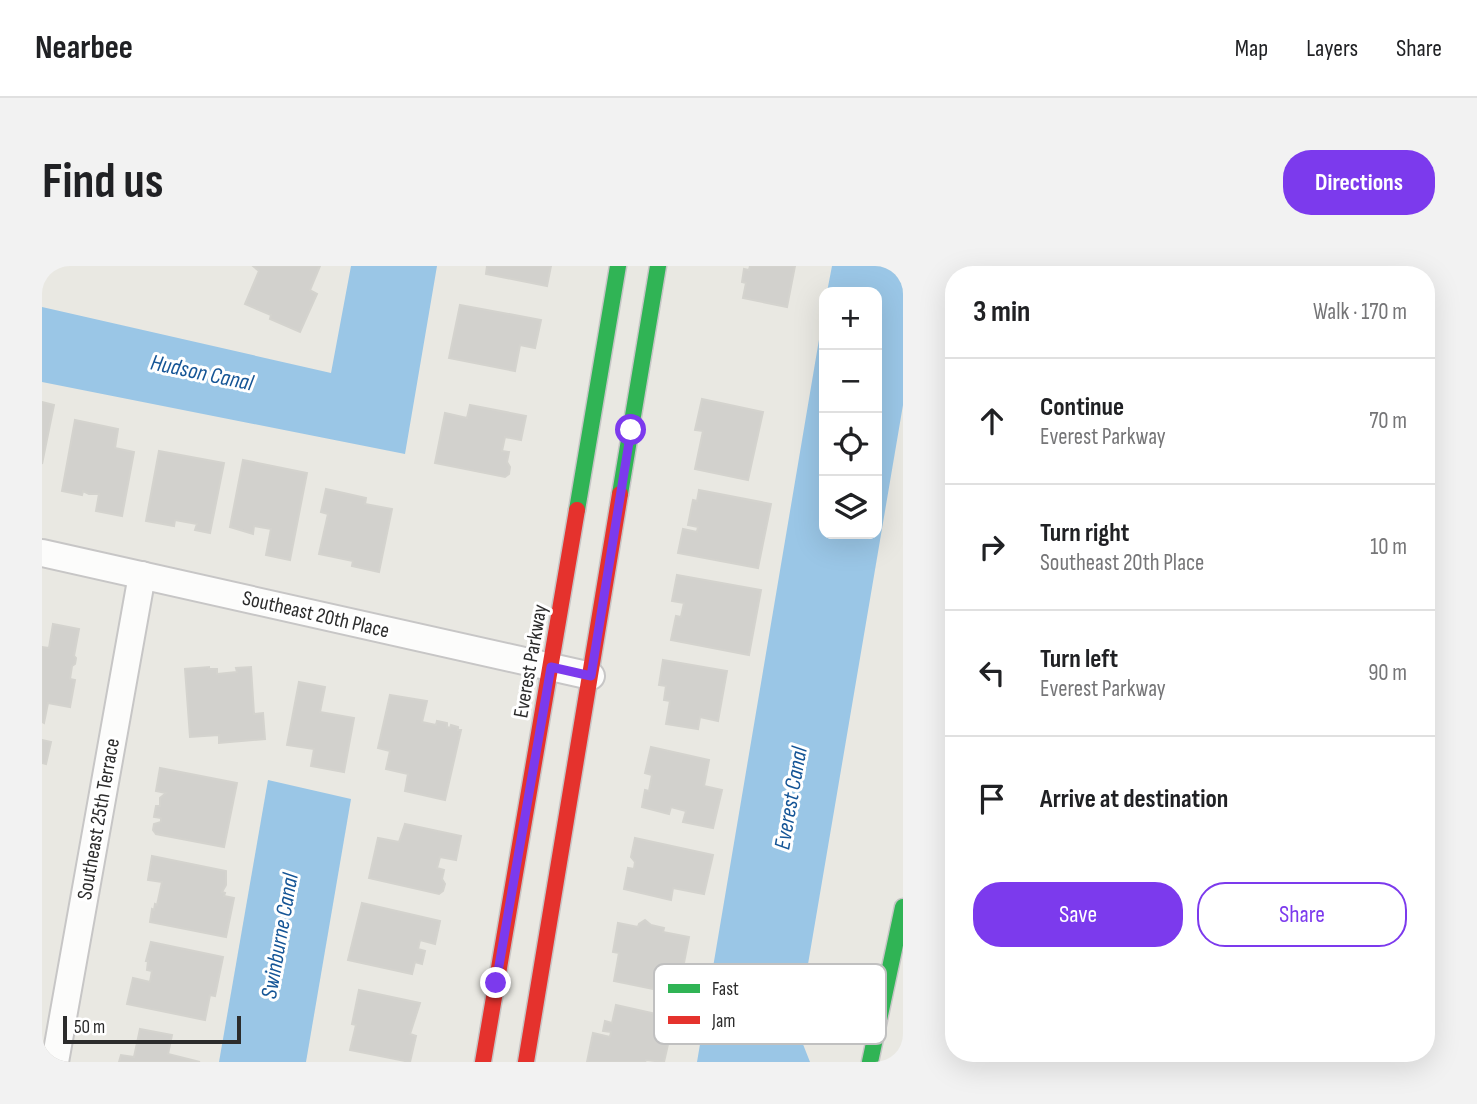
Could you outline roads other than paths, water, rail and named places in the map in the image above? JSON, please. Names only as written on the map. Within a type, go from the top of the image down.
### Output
[{"type":"main road","name":"Everest Parkway","points":[[483,1062],[618,266]]},
{"type":"main road","points":[[526,1062],[658,266]]},
{"type":"main road","points":[[886,986],[903,906]]},
{"type":"main road","points":[[870,1062],[874,1044]]},
{"type":"street","name":"Southeast 20th Place","points":[[42,553],[591,676]]},
{"type":"street","name":"Southeast 25th Terrace","points":[[55,1062],[142,575]]},
{"type":"water","name":"Hudson Canal","points":[[351,266],[437,266],[405,454],[42,382],[42,307],[331,373]]},
{"type":"water","points":[[832,266],[903,266],[903,405],[882,529],[882,287],[828,287]]},
{"type":"water","name":"Everest Canal","points":[[819,340],[819,539],[880,539],[808,964],[714,964]]},
{"type":"water","name":"Swinburne Canal","points":[[268,780],[351,799],[306,1062],[219,1062]]},
{"type":"water","points":[[700,1044],[803,1044],[810,1062],[697,1062]]}]
